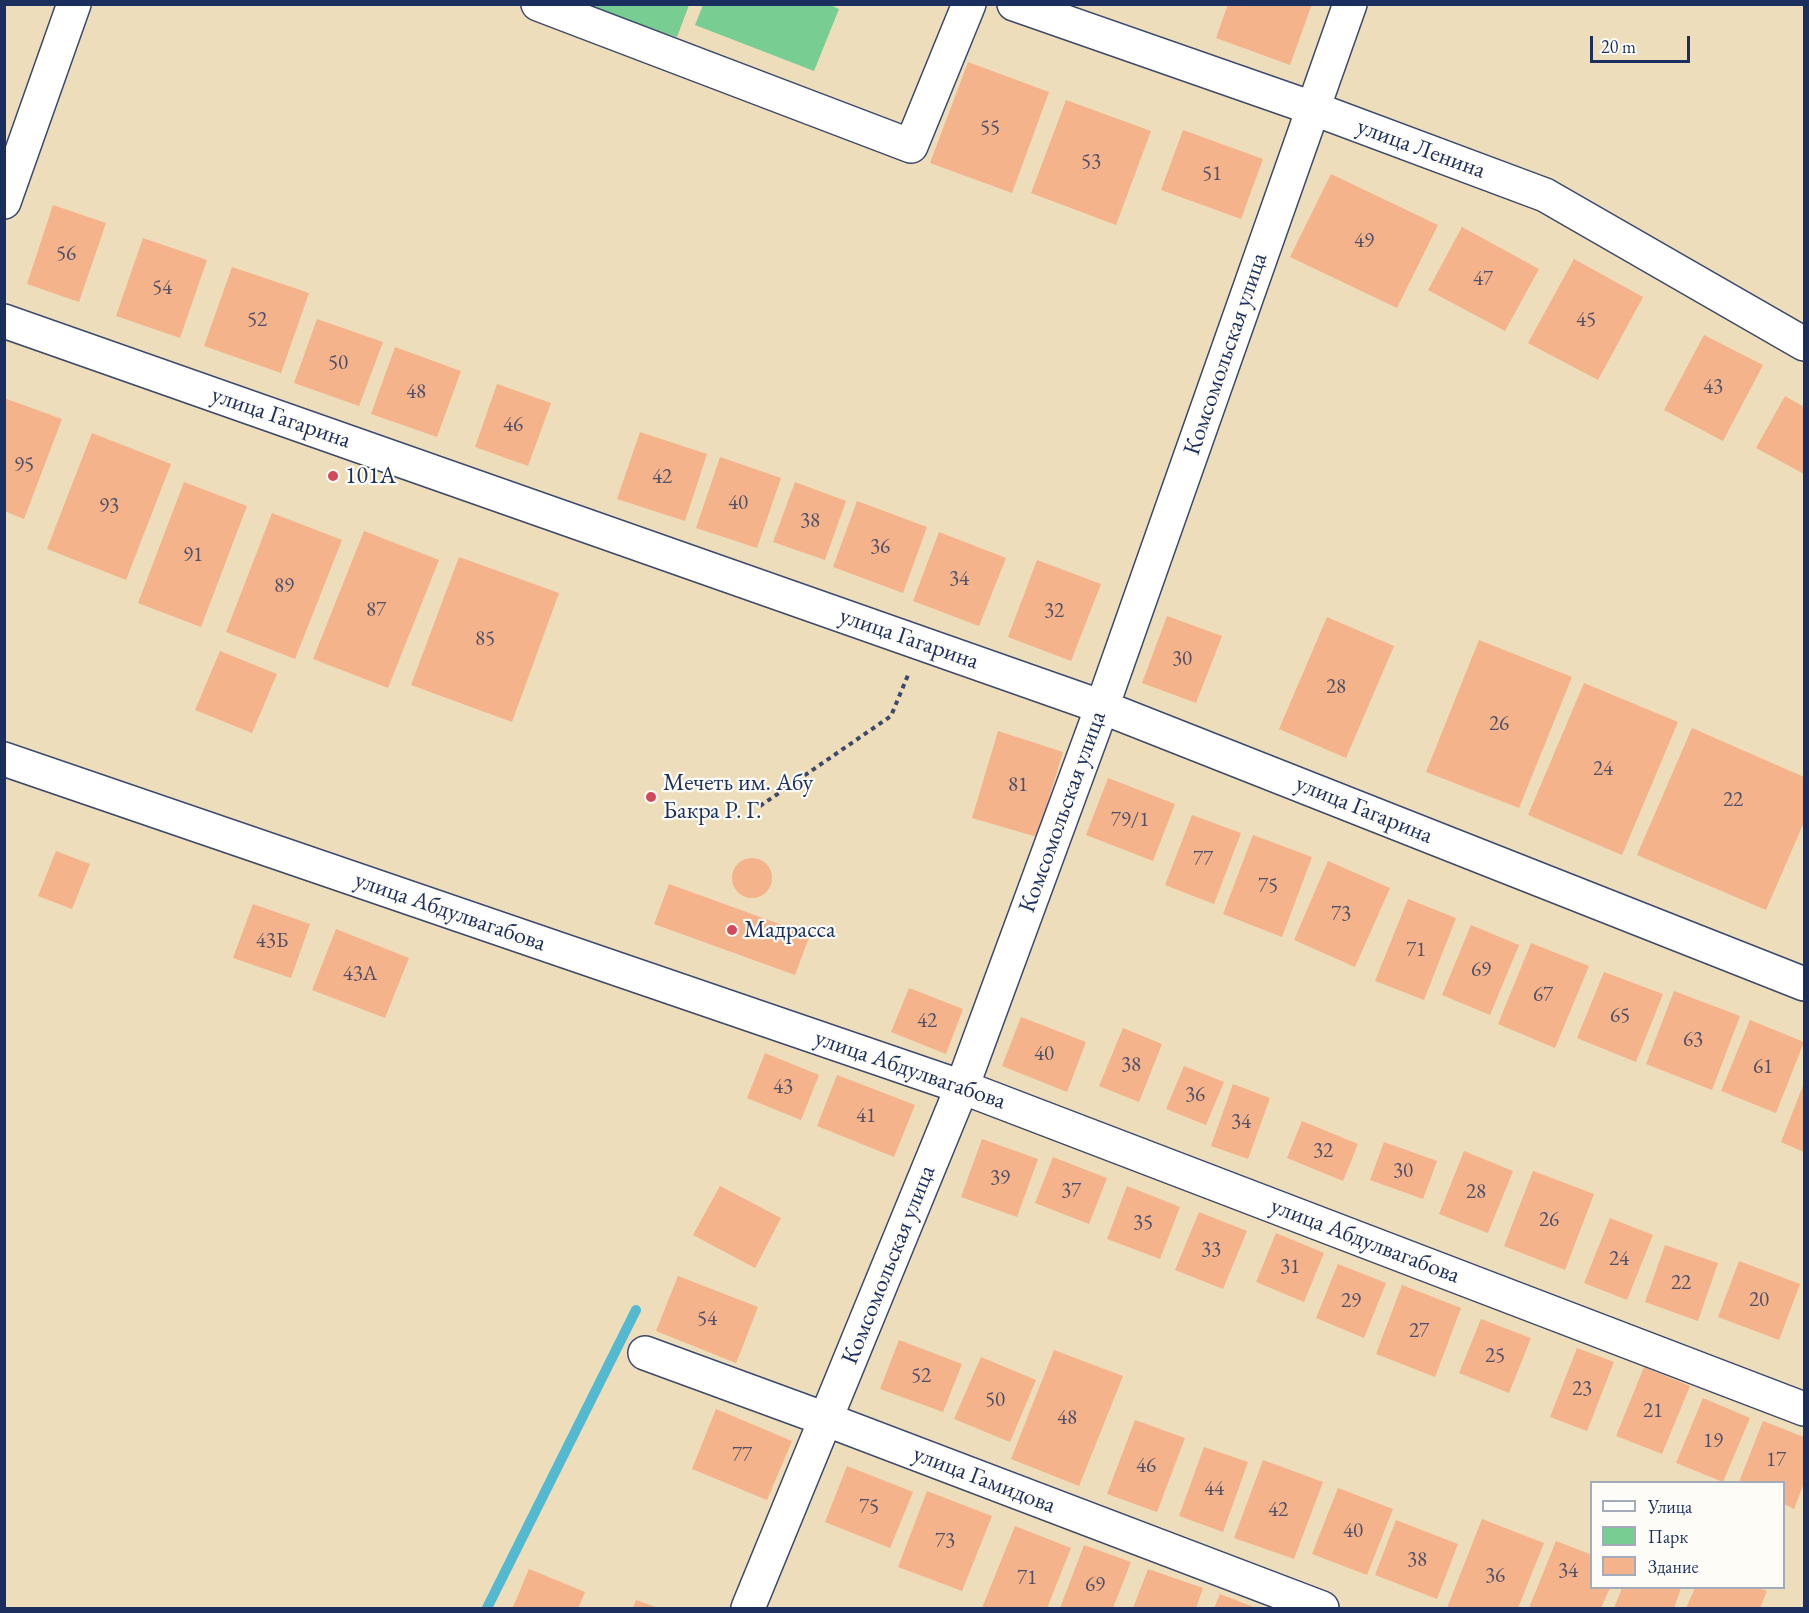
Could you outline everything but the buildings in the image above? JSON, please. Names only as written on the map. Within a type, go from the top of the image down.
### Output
[{"type":"street","points":[[4,202],[74,4]]},
{"type":"street","points":[[538,4],[911,146],[969,4]]},
{"type":"street","name":"улица Ленина","points":[[1014,4],[1312,108],[1545,195],[1804,344]]},
{"type":"street","name":"Комсомольская улица","points":[[748,1608],[962,1087],[1101,707],[1350,4]]},
{"type":"street","name":"улица Гагарина","points":[[4,321],[1101,707],[1804,984]]},
{"type":"street","name":"улица Абдулвагабова","points":[[4,759],[962,1087],[1804,1409]]},
{"type":"street","name":"улица Гамидова","points":[[645,1353],[1322,1608]]},
{"type":"path","points":[[760,806],[891,716],[922,644]]},
{"type":"green space","points":[[828,4],[839,9],[814,71],[695,25],[703,5]]},
{"type":"green space","points":[[574,5],[689,5],[677,37]]},
{"type":"waterway","points":[[487,1608],[636,1310]]},
{"type":"place","name":"101А","points":[[333,476]]},
{"type":"place","name":"Мечеть им. Абу Бакра Р. Г.","points":[[651,797]]},
{"type":"place","name":"Мадрасса","points":[[732,930]]}]
